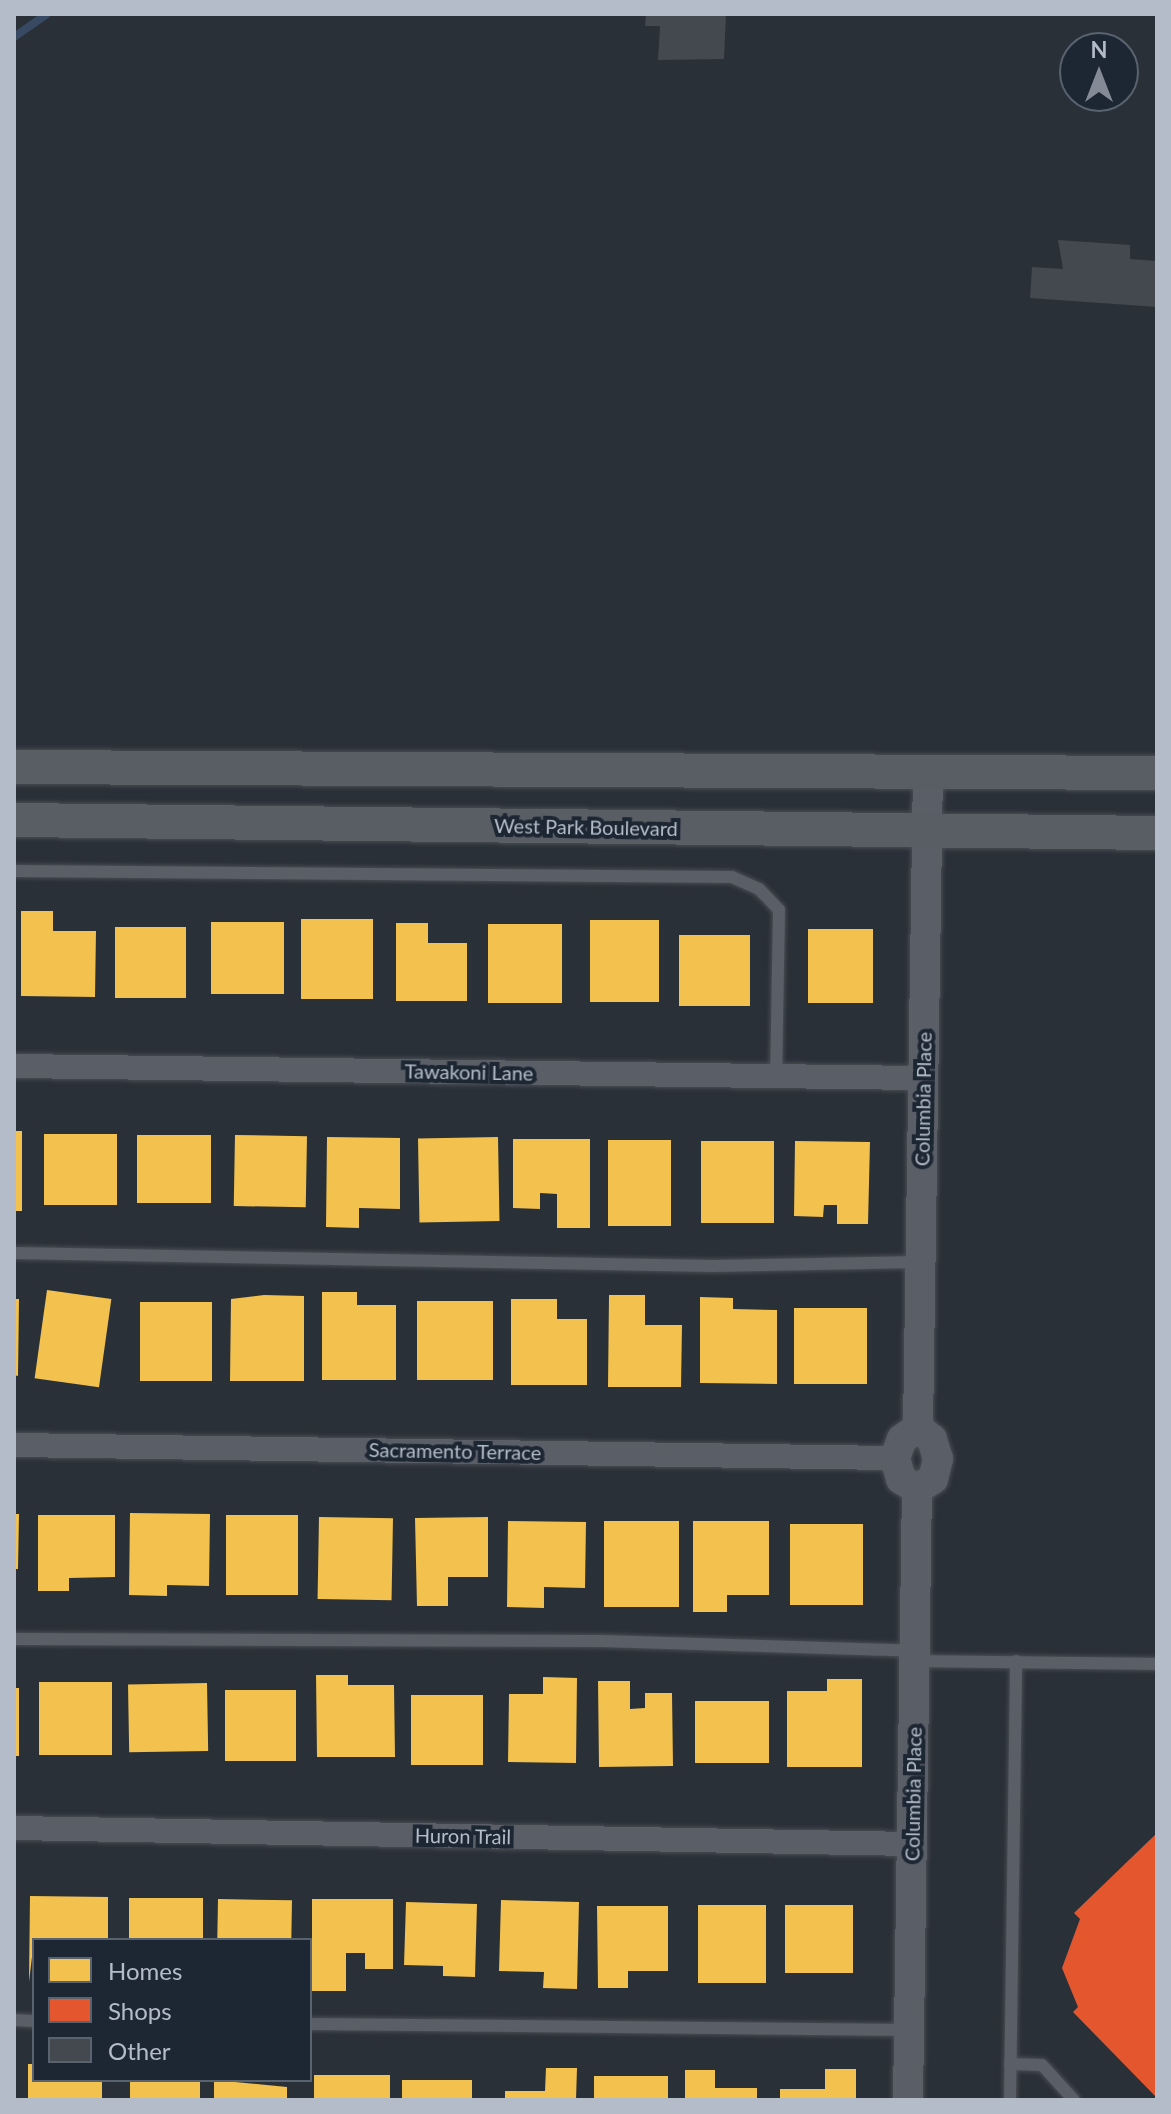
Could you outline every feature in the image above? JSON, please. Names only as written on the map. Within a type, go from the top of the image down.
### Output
[{"type":"main road","points":[[14,767],[1157,773]]},
{"type":"main road","name":"West Park Boulevard","points":[[14,820],[1157,833]]},
{"type":"street","name":"Columbia Place","points":[[918,1428],[928,770]]},
{"type":"street","name":"Tawakoni Lane","points":[[14,1066],[924,1078]]},
{"type":"street","points":[[918,1428],[932,1439],[938,1459],[933,1479],[917,1489],[901,1479],[895,1458],[902,1439],[918,1428]]},
{"type":"street","name":"Sacramento Terrace","points":[[14,1445],[895,1458]]},
{"type":"street","name":"Columbia Place","points":[[908,2100],[917,1489]]},
{"type":"street","name":"Huron Trail","points":[[14,1828],[912,1844]]},
{"type":"lane","points":[[14,871],[732,877],[759,889],[779,910],[776,1076]]},
{"type":"lane","points":[[14,1253],[713,1266],[921,1262]]},
{"type":"lane","points":[[14,1639],[602,1641],[1016,1661],[1157,1664]]},
{"type":"lane","points":[[1010,2100],[1016,1661]]},
{"type":"lane","points":[[312,2024],[909,2030]]},
{"type":"lane","points":[[1010,2064],[1042,2065],[1074,2100]]},
{"type":"building: Homes","points":[[21,911],[53,911],[53,931],[96,931],[95,997],[21,996]]},
{"type":"building: Homes","points":[[301,919],[373,919],[373,999],[301,999]]},
{"type":"building: Homes","points":[[590,920],[659,920],[659,1002],[590,1002]]},
{"type":"building: Homes","points":[[211,922],[284,922],[284,994],[211,994]]},
{"type":"building: Homes","points":[[396,923],[428,923],[428,943],[467,943],[467,1001],[396,1001]]},
{"type":"building: Homes","points":[[488,924],[562,924],[562,1003],[488,1003]]},
{"type":"building: Homes","points":[[115,927],[186,927],[186,998],[115,998]]},
{"type":"building: Homes","points":[[808,929],[873,929],[873,1003],[808,1003]]},
{"type":"building: Homes","points":[[679,935],[750,935],[750,1006],[679,1006]]},
{"type":"building: Homes","points":[[14,1131],[22,1131],[22,1211],[14,1211]]},
{"type":"building: Homes","points":[[44,1134],[117,1134],[117,1205],[44,1205]]},
{"type":"building: Homes","points":[[137,1135],[211,1135],[211,1203],[137,1203]]},
{"type":"building: Homes","points":[[235,1135],[307,1136],[306,1207],[234,1206]]},
{"type":"building: Homes","points":[[327,1137],[400,1138],[400,1209],[359,1208],[359,1228],[326,1227]]},
{"type":"building: Homes","points":[[498,1137],[499,1221],[419,1222],[418,1138]]},
{"type":"building: Homes","points":[[513,1139],[590,1139],[590,1228],[557,1228],[557,1194],[540,1193],[540,1209],[513,1208]]},
{"type":"building: Homes","points":[[608,1140],[671,1140],[671,1226],[608,1226]]},
{"type":"building: Homes","points":[[701,1141],[774,1141],[774,1223],[701,1223]]},
{"type":"building: Homes","points":[[795,1141],[870,1142],[868,1224],[837,1224],[837,1205],[824,1205],[823,1217],[794,1216]]},
{"type":"building: Homes","points":[[47,1290],[111,1299],[99,1387],[35,1378]]},
{"type":"building: Homes","points":[[322,1292],[357,1292],[357,1305],[396,1305],[396,1380],[322,1380]]},
{"type":"building: Homes","points":[[264,1295],[304,1296],[304,1381],[230,1381],[231,1299]]},
{"type":"building: Homes","points":[[609,1295],[645,1295],[645,1325],[682,1325],[681,1387],[608,1387]]},
{"type":"building: Homes","points":[[700,1297],[733,1298],[733,1309],[777,1310],[777,1384],[700,1383]]},
{"type":"building: Homes","points":[[14,1299],[19,1299],[18,1376],[14,1375]]},
{"type":"building: Homes","points":[[511,1299],[557,1299],[557,1319],[587,1319],[587,1385],[511,1385]]},
{"type":"building: Homes","points":[[417,1301],[493,1301],[493,1380],[417,1380]]},
{"type":"building: Homes","points":[[140,1302],[212,1302],[212,1381],[140,1381]]},
{"type":"building: Homes","points":[[794,1308],[867,1308],[867,1384],[794,1384]]},
{"type":"building: Homes","points":[[130,1513],[210,1514],[209,1586],[167,1585],[167,1596],[129,1595]]},
{"type":"building: Homes","points":[[14,1514],[19,1514],[18,1569],[14,1569]]},
{"type":"building: Homes","points":[[38,1515],[115,1515],[115,1577],[69,1578],[69,1591],[38,1591]]},
{"type":"building: Homes","points":[[226,1515],[298,1515],[298,1595],[226,1595]]},
{"type":"building: Homes","points":[[319,1517],[393,1518],[392,1600],[318,1599]]},
{"type":"building: Homes","points":[[488,1517],[488,1577],[448,1577],[448,1606],[417,1606],[415,1518]]},
{"type":"building: Homes","points":[[508,1521],[586,1522],[585,1588],[544,1587],[544,1608],[507,1607]]},
{"type":"building: Homes","points":[[604,1521],[679,1521],[679,1607],[604,1607]]},
{"type":"building: Homes","points":[[693,1521],[769,1521],[769,1595],[727,1595],[727,1612],[693,1612]]},
{"type":"building: Homes","points":[[790,1524],[863,1524],[863,1605],[790,1605]]},
{"type":"building: Homes","points":[[316,1675],[348,1675],[348,1685],[394,1685],[395,1757],[317,1757]]},
{"type":"building: Homes","points":[[543,1677],[577,1678],[576,1763],[508,1762],[509,1694],[543,1694]]},
{"type":"building: Homes","points":[[827,1679],[862,1679],[862,1767],[787,1767],[787,1691],[827,1691]]},
{"type":"building: Homes","points":[[598,1681],[630,1681],[630,1709],[645,1708],[645,1693],[672,1693],[673,1766],[599,1767]]},
{"type":"building: Homes","points":[[39,1682],[112,1682],[112,1755],[39,1755]]},
{"type":"building: Homes","points":[[207,1683],[208,1751],[129,1752],[128,1684]]},
{"type":"building: Homes","points":[[14,1688],[19,1688],[19,1756],[14,1756]]},
{"type":"building: Homes","points":[[225,1690],[296,1690],[296,1761],[225,1761]]},
{"type":"building: Homes","points":[[411,1695],[483,1695],[483,1765],[411,1765]]},
{"type":"building: Homes","points":[[695,1701],[769,1701],[769,1763],[695,1763]]},
{"type":"building: Homes","points":[[30,1896],[108,1897],[108,1938],[32,1938],[29,1982]]},
{"type":"building: Homes","points":[[129,1898],[203,1898],[203,1938],[129,1938]]},
{"type":"building: Homes","points":[[218,1899],[292,1900],[291,1938],[217,1938]]},
{"type":"building: Homes","points":[[312,1899],[393,1899],[393,1969],[365,1969],[365,1953],[346,1953],[346,1991],[312,1991]]},
{"type":"building: Homes","points":[[501,1900],[579,1902],[577,1989],[543,1988],[544,1972],[499,1971]]},
{"type":"building: Homes","points":[[406,1902],[477,1904],[475,1977],[443,1976],[443,1966],[404,1965]]},
{"type":"building: Homes","points":[[698,1905],[766,1905],[766,1983],[698,1983]]},
{"type":"building: Homes","points":[[785,1905],[853,1905],[853,1973],[785,1973]]},
{"type":"building: Homes","points":[[597,1906],[668,1906],[668,1971],[628,1971],[628,1988],[598,1988]]},
{"type":"building: Homes","points":[[28,2064],[32,2064],[32,2082],[102,2082],[102,2100],[28,2100]]},
{"type":"building: Homes","points":[[546,2068],[577,2068],[576,2100],[505,2100],[505,2091],[545,2091]]},
{"type":"building: Homes","points":[[825,2069],[856,2069],[856,2100],[780,2100],[780,2089],[825,2089]]},
{"type":"building: Homes","points":[[685,2070],[715,2070],[715,2088],[757,2088],[757,2100],[685,2100]]},
{"type":"building: Homes","points":[[314,2075],[390,2075],[390,2100],[314,2100]]},
{"type":"building: Homes","points":[[594,2076],[668,2076],[668,2100],[594,2100]]},
{"type":"building: Homes","points":[[402,2080],[472,2080],[472,2100],[402,2100]]},
{"type":"building: Homes","points":[[130,2082],[200,2082],[200,2100],[130,2100]]},
{"type":"building: Homes","points":[[214,2082],[287,2087],[287,2100],[214,2100]]},
{"type":"building: Shops","points":[[1157,1833],[1157,2098],[1073,2012],[1078,2007],[1062,1968],[1080,1919],[1074,1913]]},
{"type":"building: Other","points":[[646,14],[726,14],[724,59],[658,60],[660,26],[645,26]]},
{"type":"building: Other","points":[[1058,240],[1130,245],[1130,259],[1157,261],[1157,307],[1030,298],[1032,267],[1063,269]]},
{"type":"waterway","points":[[14,37],[47,14]]}]
